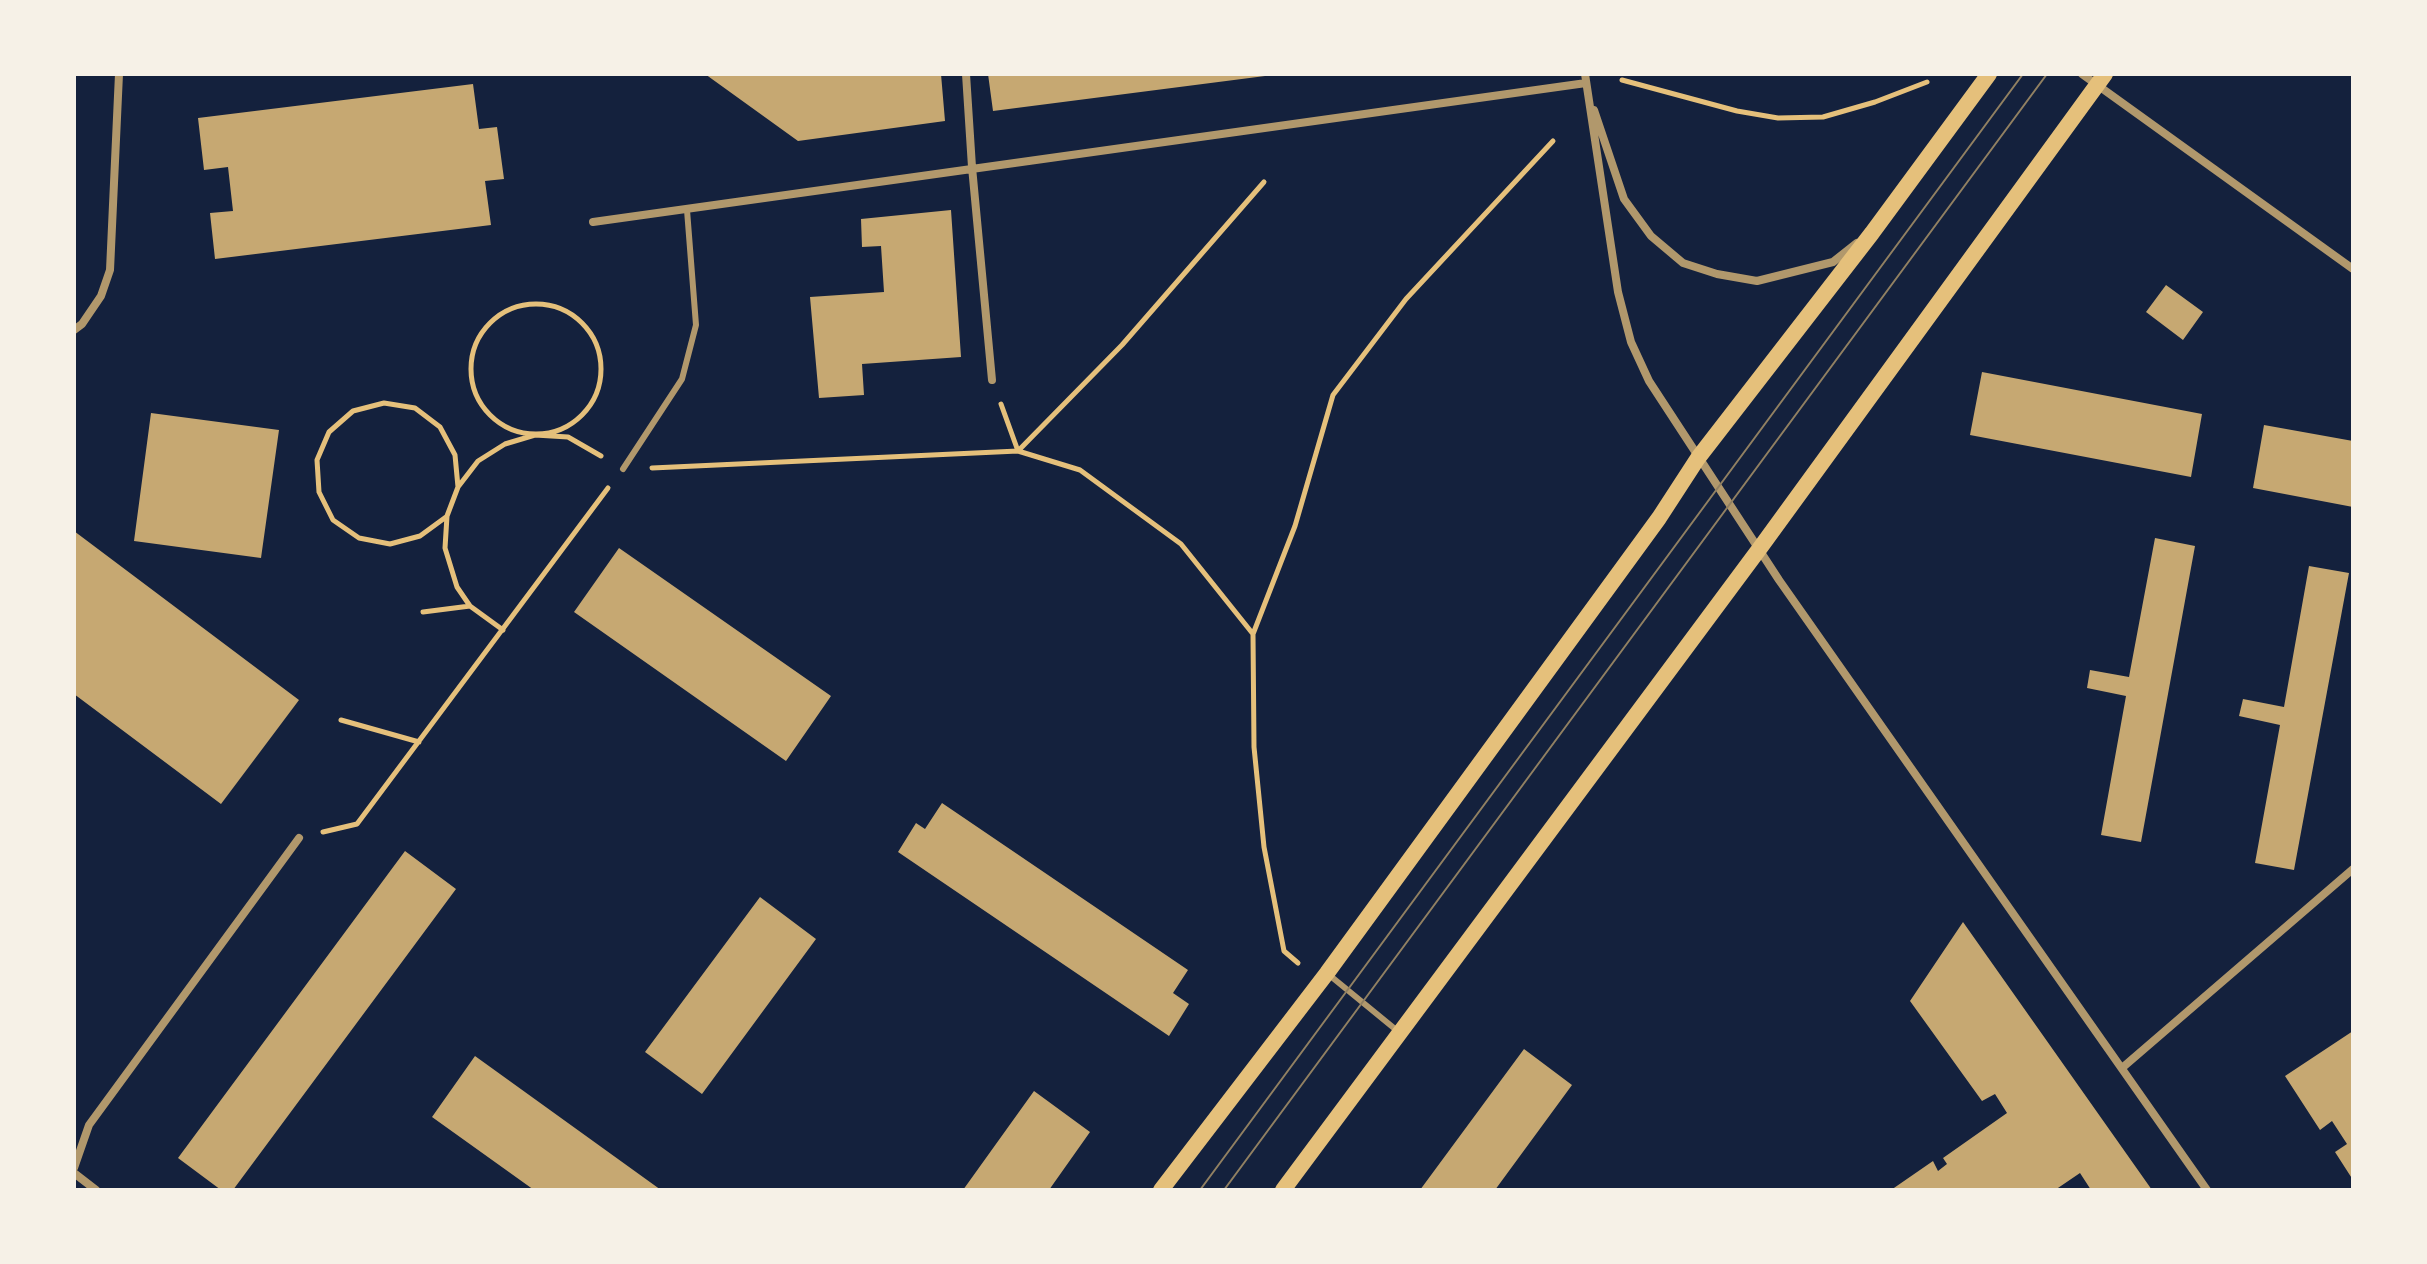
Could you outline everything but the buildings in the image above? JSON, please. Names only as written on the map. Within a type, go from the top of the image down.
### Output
[{"type":"main road","points":[[1161,1190],[1323,978],[1650,531],[1698,458],[1872,233],[1989,74]]},
{"type":"main road","points":[[1283,1190],[1760,548],[2101,79]]},
{"type":"street","points":[[74,330],[82,324],[101,296],[110,270],[119,74]]},
{"type":"street","points":[[966,74],[992,380]]},
{"type":"street","points":[[2082,74],[2101,79],[2353,269]]},
{"type":"street","points":[[593,222],[1585,78]]},
{"type":"street","points":[[1585,78],[1624,199],[1651,236],[1683,263],[1717,274],[1757,281],[1833,262],[1872,233]]},
{"type":"street","points":[[1585,78],[1618,292],[1631,342],[1649,381],[1779,580],[2207,1190]]},
{"type":"street","points":[[96,1190],[74,1170],[89,1125],[299,838]]},
{"type":"street","points":[[2122,1068],[2353,869]]},
{"type":"lane","points":[[623,469],[682,379],[693,339],[696,325],[687,210]]},
{"type":"lane","points":[[1323,978],[1400,1033]]},
{"type":"path","points":[[1622,80],[1737,111],[1778,118],[1823,117],[1927,82]]},
{"type":"path","points":[[1323,978],[1284,951],[1264,847],[1254,747],[1253,634],[1295,526],[1333,395],[1406,299],[1553,141]]},
{"type":"path","points":[[299,838],[357,824],[503,630],[623,469],[568,437],[535,435],[507,428],[484,410],[472,383],[472,353],[485,327],[508,308],[537,302],[566,309],[588,327],[601,354],[601,384],[588,410],[564,428],[535,435],[505,444],[478,461],[458,487],[447,516],[445,548],[457,587],[470,606],[503,630]]},
{"type":"path","points":[[992,380],[1018,451],[1080,470],[1181,544],[1253,634]]},
{"type":"path","points":[[447,516],[420,536],[390,544],[359,538],[333,520],[319,492],[317,460],[329,432],[353,411],[384,403],[415,408],[440,427],[455,455],[458,487]]},
{"type":"path","points":[[423,612],[470,606]]},
{"type":"path","points":[[341,720],[419,742]]},
{"type":"tram line","points":[[1200,1190],[2023,74]]},
{"type":"tram line","points":[[1224,1190],[2047,74]]}]
